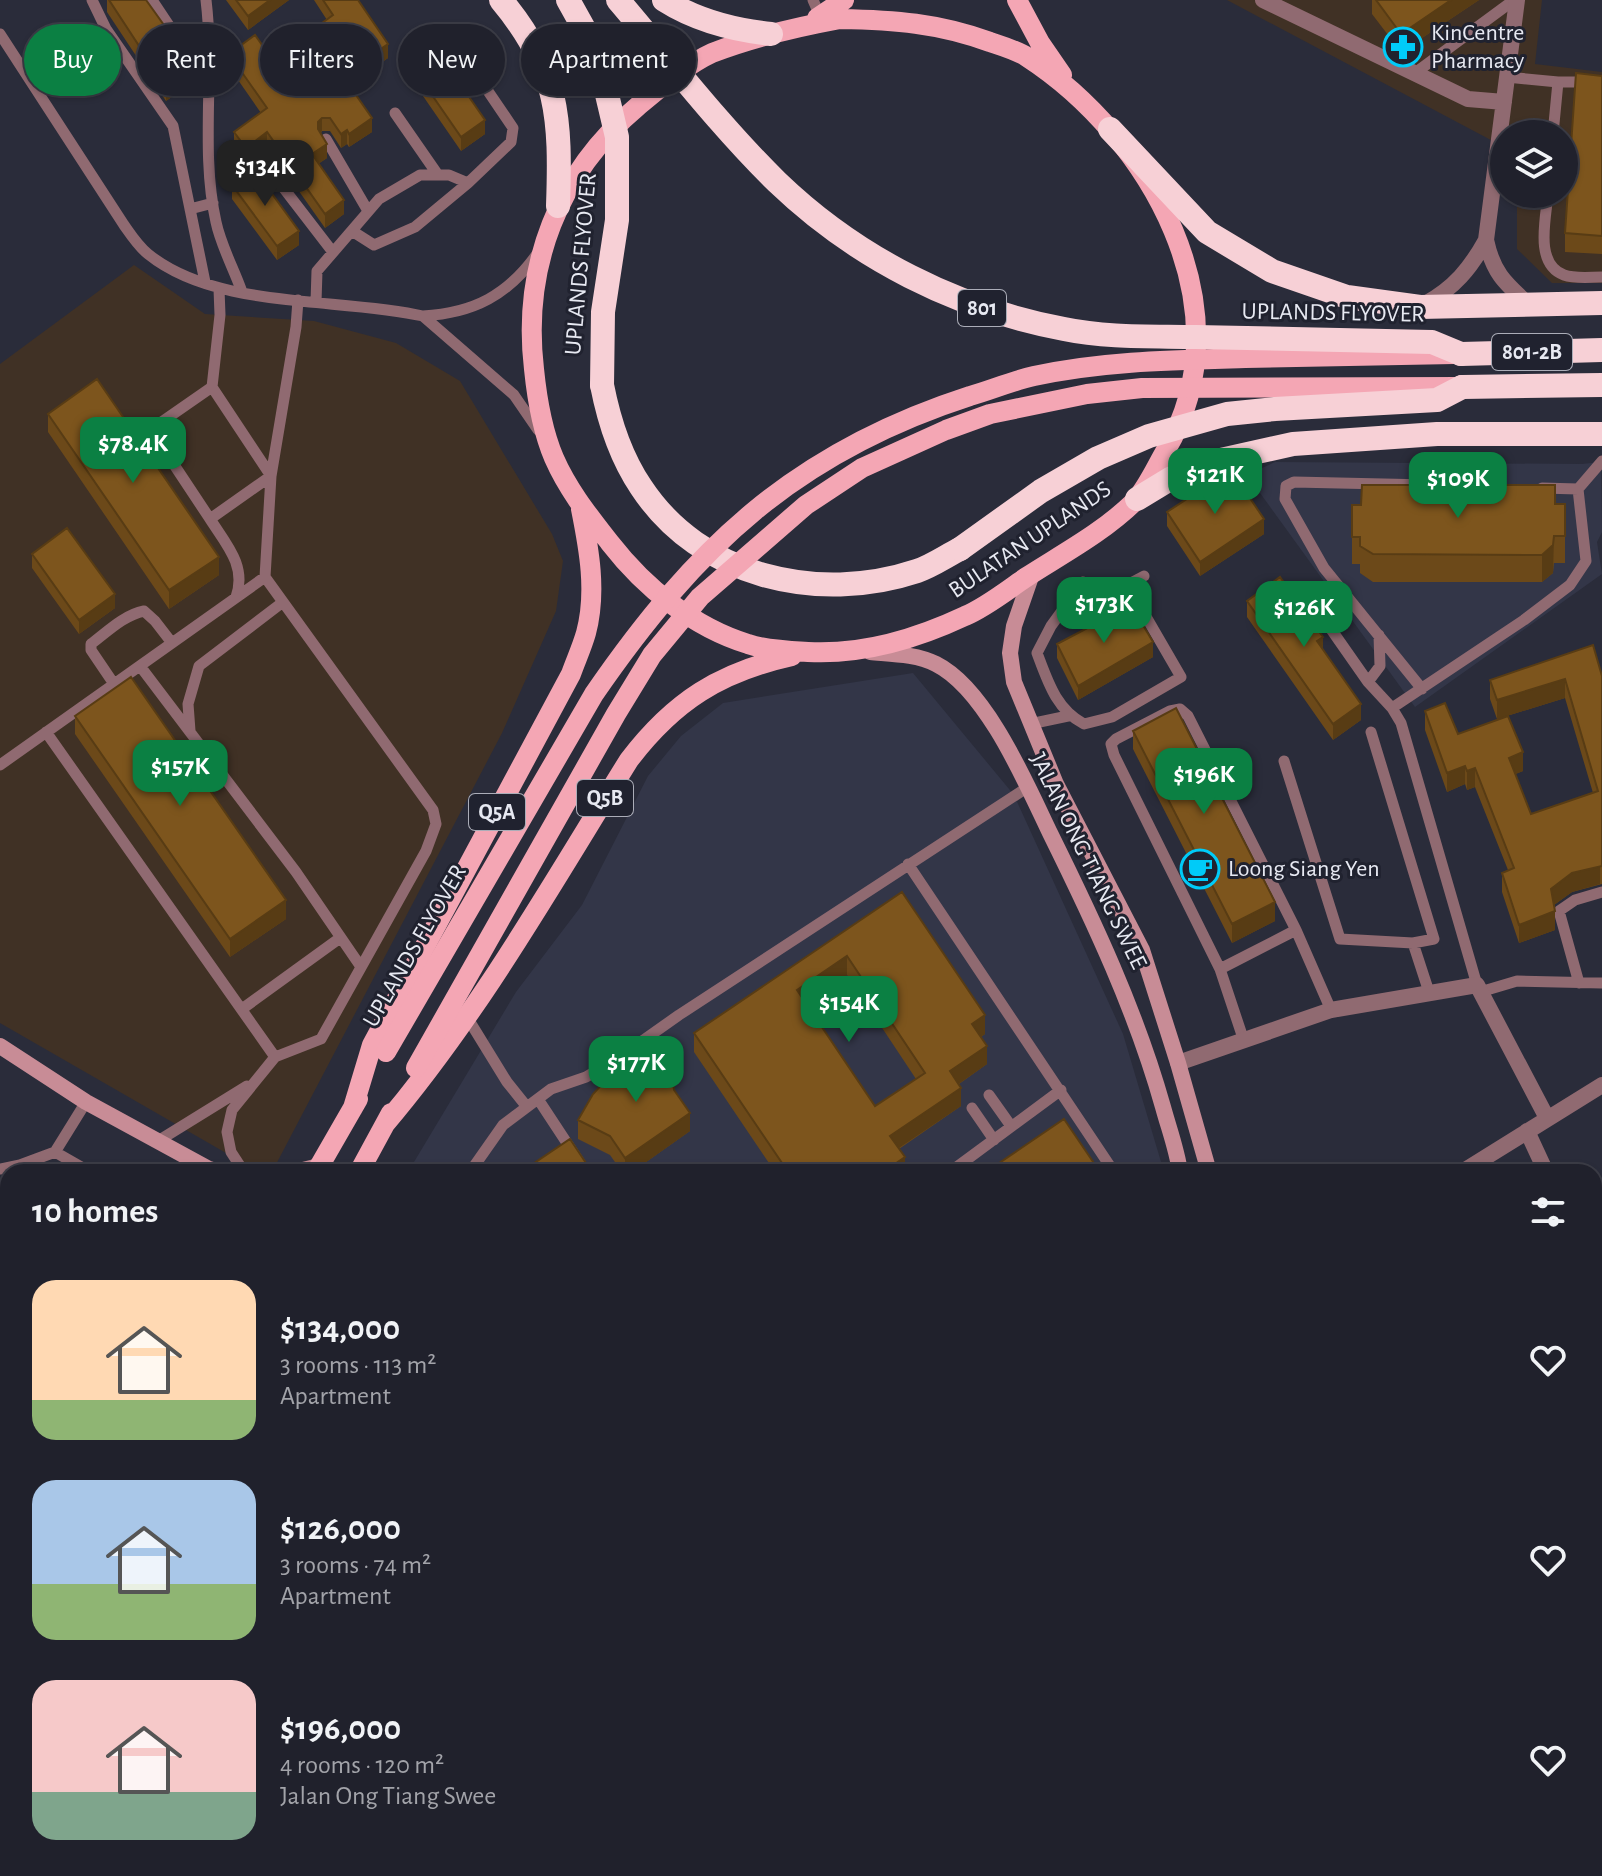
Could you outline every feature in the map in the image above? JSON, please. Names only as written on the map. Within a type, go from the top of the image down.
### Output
[{"type":"highway","points":[[501,0],[518,19],[550,77],[560,161],[558,206]]},
{"type":"highway","name":"UPLANDS FLYOVER","points":[[568,0],[597,52],[617,137],[617,220],[603,312],[602,385],[610,422],[640,486],[659,511],[718,559],[766,577],[802,583],[841,584],[876,581],[919,570],[960,549],[1041,491],[1098,458],[1149,436],[1227,414],[1437,400],[1462,387],[1602,385]]},
{"type":"highway","name":"UPLANDS FLYOVER","points":[[618,0],[778,183],[823,222],[878,260],[942,293],[1002,315],[1067,330],[1136,336],[1432,342],[1461,354]]},
{"type":"highway","points":[[664,0],[705,21],[734,30],[771,34]]},
{"type":"highway","points":[[1110,129],[1207,232],[1272,271],[1347,297],[1420,307],[1602,303]]},
{"type":"highway","name":"801-2B","points":[[1461,354],[1602,350]]},
{"type":"highway","points":[[1137,499],[1203,464],[1293,444],[1437,434],[1602,434]]},
{"type":"main road","points":[[813,14],[844,0]]},
{"type":"main road","points":[[1017,0],[1040,43],[1073,92]]},
{"type":"main road","name":"BULATAN UPLANDS","points":[[813,14],[840,19],[903,20],[967,33],[1023,54],[1073,92],[1110,129],[1143,173],[1169,218],[1189,272],[1196,324],[1193,381],[1176,432],[1137,499],[1090,537],[969,615],[863,651],[807,652],[749,645],[669,603],[621,557],[580,505],[553,457],[538,404],[531,340],[533,289],[544,244],[558,206],[608,134],[654,93],[708,55],[771,34],[813,14]]},
{"type":"main road","name":"UPLANDS FLYOVER","points":[[353,1108],[594,694],[629,642],[683,577],[742,519],[800,475],[853,443],[938,407],[1033,376],[1144,362],[1461,354]]},
{"type":"main road","name":"Q5B","points":[[363,1164],[652,655],[700,597],[806,505],[862,468],[932,436],[990,414],[1087,394],[1142,388],[1462,387]]},
{"type":"main road","name":"Q5A","points":[[321,1164],[353,1108],[372,1045],[571,674],[587,631],[591,594],[590,554],[580,505]]},
{"type":"main road","name":"JALAN ONG TIANG SWEE","points":[[1032,574],[1021,600],[1010,653],[1014,682],[1056,784],[1142,950],[1207,1164]]},
{"type":"main road","name":"JALAN ONG TIANG SWEE","points":[[863,651],[908,655],[937,664],[965,688],[992,722],[1028,787],[1104,943],[1147,1050],[1178,1164]]},
{"type":"main road","name":"Q5B","points":[[385,1124],[424,1078],[467,1017],[629,760],[654,727],[720,679],[757,664],[807,652]]},
{"type":"main road","points":[[0,1046],[86,1102],[200,1164]]},
{"type":"street","points":[[1263,0],[1468,99],[1504,102]]},
{"type":"street","points":[[1516,0],[1486,240],[1489,256],[1503,282],[1529,305]]},
{"type":"street","points":[[1420,307],[1461,278],[1486,240]]},
{"type":"street","points":[[1178,1063],[1331,1010],[1429,992],[1479,988],[1547,1118]]},
{"type":"street","points":[[1475,1164],[1602,1085]]},
{"type":"street","points":[[1527,1131],[1542,1164]]},
{"type":"lane","points":[[92,0],[106,29],[173,126],[205,282]]},
{"type":"lane","points":[[152,0],[168,24]]},
{"type":"lane","points":[[206,0],[208,24]]},
{"type":"lane","points":[[1415,73],[1516,0]]},
{"type":"lane","points":[[0,34],[124,225],[145,252],[178,272],[219,289],[423,316],[450,314],[494,297],[522,276],[544,244]]},
{"type":"lane","points":[[1507,77],[1602,82]]},
{"type":"lane","points":[[1554,120],[1558,82]]},
{"type":"lane","points":[[210,96],[208,125],[213,203],[217,225],[242,292]]},
{"type":"lane","points":[[352,231],[374,245],[415,227],[511,142],[513,128],[491,96]]},
{"type":"lane","points":[[395,113],[438,175]]},
{"type":"lane","points":[[326,139],[368,211]]},
{"type":"lane","points":[[265,164],[332,251]]},
{"type":"lane","points":[[316,302],[316,274],[332,251],[379,199],[420,175],[449,175],[468,183]]},
{"type":"lane","points":[[190,209],[213,203]]},
{"type":"lane","points":[[1547,208],[1544,247],[1549,261],[1560,274],[1602,277]]},
{"type":"lane","points":[[219,289],[220,315],[212,387],[271,476]]},
{"type":"lane","points":[[239,1164],[231,1152],[227,1132],[232,1110],[275,1057],[321,1039],[426,851],[436,824],[433,810],[265,577],[271,476],[298,300]]},
{"type":"lane","points":[[423,316],[514,395],[553,457]]},
{"type":"lane","points":[[212,387],[153,428],[155,436],[237,561],[241,585],[236,598]]},
{"type":"lane","points":[[1392,708],[1524,620],[1570,585],[1586,561],[1578,489],[1602,461]]},
{"type":"lane","points":[[210,519],[271,476]]},
{"type":"lane","points":[[1422,689],[1315,555],[1285,499],[1286,486],[1294,482],[1436,486]]},
{"type":"lane","points":[[1530,488],[1578,489]]},
{"type":"lane","points":[[1083,582],[1051,626],[1037,653],[1049,686],[1068,716],[1084,724],[1112,717],[1181,677],[1130,589],[1125,586],[1144,576]]},
{"type":"lane","points":[[0,765],[265,577]]},
{"type":"lane","points":[[190,733],[188,704],[199,666],[283,602]]},
{"type":"lane","points":[[1312,602],[1368,682],[1392,708],[1409,746],[1479,988],[1517,981],[1602,983]]},
{"type":"lane","points":[[114,684],[95,658],[91,644],[114,627],[135,613],[144,611],[172,643]]},
{"type":"lane","points":[[1368,682],[1380,666],[1379,634]]},
{"type":"lane","points":[[140,666],[296,872],[361,967]]},
{"type":"lane","points":[[1244,1041],[1220,969],[1111,744],[1170,711],[1180,709],[1188,716],[1296,930],[1331,1010]]},
{"type":"lane","points":[[1030,724],[1068,716]]},
{"type":"lane","points":[[1112,717],[1124,735]]},
{"type":"lane","points":[[46,732],[275,1057]]},
{"type":"lane","points":[[1284,761],[1340,939],[1413,943],[1434,939],[1371,732]]},
{"type":"lane","points":[[475,1164],[491,1139],[551,1089],[586,1077],[621,1056],[1028,787]]},
{"type":"lane","points":[[908,864],[1109,1164]]},
{"type":"lane","points":[[1579,983],[1559,911],[1562,906],[1602,892]]},
{"type":"lane","points":[[1220,969],[1296,930]]},
{"type":"lane","points":[[242,1009],[340,938]]},
{"type":"lane","points":[[1413,943],[1429,992]]},
{"type":"lane","points":[[467,1017],[507,1082],[527,1107]]},
{"type":"lane","points":[[158,1141],[254,1082]]},
{"type":"lane","points":[[961,1164],[1061,1090]]},
{"type":"lane","points":[[989,1095],[1011,1126]]},
{"type":"lane","points":[[538,1099],[581,1164]]},
{"type":"lane","points":[[46,1164],[86,1102]]},
{"type":"lane","points":[[972,1108],[994,1140]]},
{"type":"lane","points":[[23,1164],[50,1154],[72,1164]]},
{"type":"shaded area","points":[[1227,0],[1542,0],[1535,64],[1602,72],[1602,283],[1552,283],[1517,249],[1517,208],[1578,208],[1578,120],[1490,120],[1490,140]]},
{"type":"shaded area","points":[[134,265],[205,314],[314,321],[396,343],[460,381],[552,534],[563,561],[556,611],[502,733],[276,1164],[245,1164],[0,1023],[0,364]]},
{"type":"shaded area","points":[[1275,462],[1601,462],[1602,532],[1597,542],[1602,574],[1415,707],[1247,475]]},
{"type":"shaded area","points":[[913,673],[1014,795],[1123,1034],[1162,1164],[413,1164],[516,992],[582,905],[648,776],[681,736],[723,703]]},
{"type":"building","points":[[109,0],[146,0],[163,24],[137,24],[137,43]]},
{"type":"building","points":[[236,0],[270,0],[248,16]]},
{"type":"building","points":[[323,0],[358,0],[374,24],[321,24],[333,15]]},
{"type":"building","points":[[1376,0],[1451,0],[1401,34]]},
{"type":"building","points":[[255,35],[260,42],[260,96],[357,96],[372,118],[349,134],[347,130],[341,134],[330,118],[322,118],[318,122],[318,129],[327,144],[312,154],[344,200],[325,214],[267,132],[246,148],[234,132],[267,108],[244,75],[244,43]]},
{"type":"building","points":[[1576,73],[1602,76],[1602,236],[1565,233],[1567,208],[1578,208],[1578,120],[1573,120]]},
{"type":"building","points":[[433,96],[468,96],[485,120],[461,137]]},
{"type":"building","points":[[254,169],[299,231],[277,246],[232,185]]},
{"type":"building","points":[[97,379],[219,557],[169,590],[48,414]]},
{"type":"building","points":[[1231,470],[1264,519],[1200,562],[1167,512]]},
{"type":"building","points":[[1362,485],[1555,485],[1555,504],[1565,504],[1565,536],[1554,536],[1553,545],[1542,555],[1373,554],[1360,546],[1360,537],[1352,537],[1352,505],[1361,505]]},
{"type":"building","points":[[67,528],[115,594],[79,620],[32,554]]},
{"type":"building","points":[[1280,577],[1323,637],[1317,641],[1361,704],[1333,724],[1247,601]]},
{"type":"building","points":[[1131,605],[1153,642],[1078,686],[1057,644]]},
{"type":"building","points":[[1593,645],[1602,676],[1602,866],[1572,873],[1551,889],[1555,911],[1519,925],[1502,873],[1514,868],[1475,768],[1467,771],[1465,766],[1447,773],[1425,711],[1445,703],[1458,734],[1508,716],[1523,752],[1509,758],[1531,814],[1598,791],[1565,679],[1497,700],[1490,680]]},
{"type":"building","points":[[131,677],[286,900],[230,939],[75,716]]},
{"type":"building","points":[[1176,708],[1275,902],[1232,924],[1133,731]]},
{"type":"building","points":[[902,892],[985,1015],[972,1024],[987,1046],[950,1071],[961,1088],[890,1136],[905,1157],[895,1164],[783,1164],[694,1033]],"holes":[[[847,956],[925,1073],[875,1106],[797,990]]]},
{"type":"building","points":[[669,1054],[674,1090],[690,1113],[625,1158],[610,1136],[578,1120],[593,1094],[617,1068],[632,1061]]},
{"type":"building","points":[[1064,1119],[1095,1164],[998,1164]]},
{"type":"building","points":[[570,1139],[587,1164],[533,1164]]},
{"type":"place","name":"KinCentre Pharmacy","points":[[1403,47]]},
{"type":"place","name":"Loong Siang Yen","points":[[1200,869]]}]
